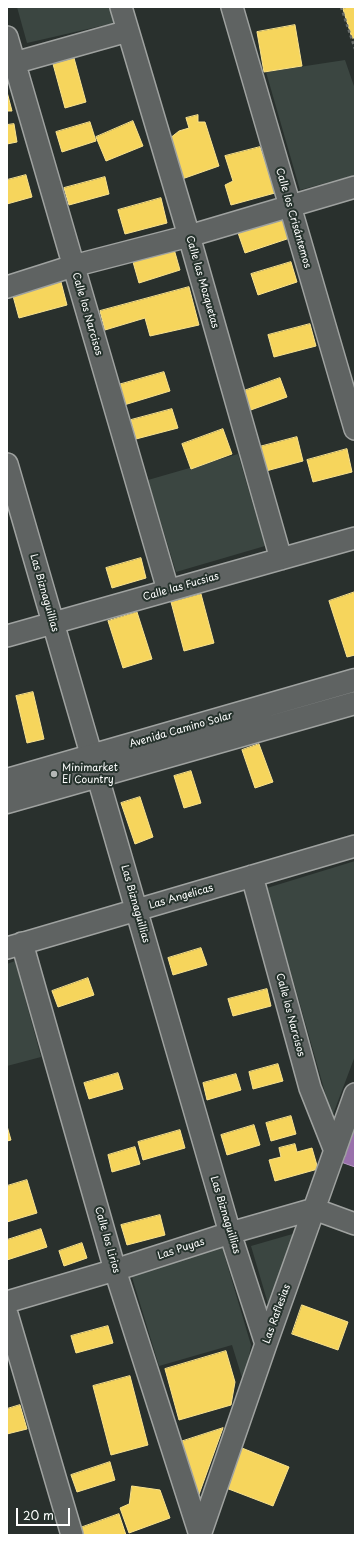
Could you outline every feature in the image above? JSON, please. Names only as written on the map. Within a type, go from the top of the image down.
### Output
[{"type":"street","name":"Calle las Mozquetas","points":[[121,7],[189,236],[281,558]]},
{"type":"street","name":"Calle los Crisántemos","points":[[232,7],[355,429]]},
{"type":"street","points":[[11,64],[128,31]]},
{"type":"street","name":"Calle los Narcisos","points":[[7,37],[11,64],[73,266],[168,590]]},
{"type":"street","points":[[7,287],[73,266],[189,236],[355,187]]},
{"type":"street","name":"Las Biznaguillias","points":[[7,464],[52,624],[95,766],[230,1233],[266,1344]]},
{"type":"street","name":"Calle las Fucsias","points":[[7,636],[355,538]]},
{"type":"street","name":"Avenida Camino Solar","points":[[7,802],[95,766],[355,680]]},
{"type":"street","name":"Avenida Camino Solar","points":[[7,780],[95,766],[355,703]]},
{"type":"street","name":"Las Angelicas","points":[[14,945],[355,846]]},
{"type":"street","name":"Calle los Narcisos","points":[[252,876],[310,1088],[335,1151]]},
{"type":"street","name":"Calle los Lirios","points":[[14,945],[115,1270],[200,1535]]},
{"type":"street","name":"Las Raflesias","points":[[200,1535],[355,1094]]},
{"type":"street","points":[[314,1209],[355,1224]]},
{"type":"street","name":"Las Puyas","points":[[7,1302],[115,1270],[230,1233],[314,1209]]},
{"type":"street","points":[[7,1314],[72,1535]]},
{"type":"path","points":[[341,7],[355,49]]},
{"type":"shaded area","points":[[17,7],[109,7],[114,23],[27,43]]},
{"type":"shaded area","points":[[345,60],[355,89],[355,175],[300,190],[266,72]]},
{"type":"shaded area","points":[[238,454],[265,546],[176,572],[148,480]]},
{"type":"shaded area","points":[[355,861],[355,1056],[332,1117],[267,888]]},
{"type":"shaded area","points":[[15,961],[41,1057],[7,1066],[7,964]]},
{"type":"shaded area","points":[[296,1233],[269,1307],[251,1246]]},
{"type":"shaded area","points":[[222,1247],[251,1345],[244,1384],[232,1345],[159,1366],[131,1274]]},
{"type":"building: Viviendas","points":[[355,7],[355,38],[352,38],[343,9]]},
{"type":"building: Viviendas","points":[[295,25],[302,66],[264,72],[257,32]]},
{"type":"building: Viviendas","points":[[74,58],[86,102],[65,108],[53,64]]},
{"type":"building: Viviendas","points":[[7,92],[12,111],[7,111]]},
{"type":"building: Viviendas","points":[[198,115],[198,122],[205,122],[219,166],[182,179],[169,139],[179,131],[189,128],[186,118]]},
{"type":"building: Viviendas","points":[[133,121],[143,146],[106,161],[96,137]]},
{"type":"building: Viviendas","points":[[90,122],[96,141],[62,152],[56,132]]},
{"type":"building: Viviendas","points":[[14,124],[17,142],[7,144],[7,125]]},
{"type":"building: Viviendas","points":[[260,147],[275,193],[231,205],[225,185],[233,181],[225,156]]},
{"type":"building: Viviendas","points":[[26,175],[32,197],[7,204],[7,180]]},
{"type":"building: Viviendas","points":[[105,177],[109,194],[69,205],[64,188]]},
{"type":"building: Viviendas","points":[[161,198],[167,223],[125,234],[118,210]]},
{"type":"building: Viviendas","points":[[281,213],[290,238],[245,253],[236,227]]},
{"type":"building: Viviendas","points":[[174,249],[180,270],[139,283],[133,262]]},
{"type":"building: Viviendas","points":[[291,262],[297,282],[258,295],[251,274]]},
{"type":"building: Viviendas","points":[[61,282],[67,305],[19,318],[13,296]]},
{"type":"building: Viviendas","points":[[189,287],[199,325],[150,336],[145,318],[105,330],[100,311]]},
{"type":"building: Viviendas","points":[[310,324],[316,346],[274,357],[268,335]]},
{"type":"building: Viviendas","points":[[164,372],[170,391],[124,405],[118,385]]},
{"type":"building: Viviendas","points":[[280,378],[287,397],[248,411],[241,392]]},
{"type":"building: Viviendas","points":[[172,409],[178,428],[136,439],[131,420]]},
{"type":"building: Viviendas","points":[[223,429],[232,454],[191,469],[182,444]]},
{"type":"building: Viviendas","points":[[297,437],[303,461],[266,471],[259,447]]},
{"type":"building: Viviendas","points":[[347,449],[352,472],[313,482],[307,460]]},
{"type":"building: Viviendas","points":[[141,558],[146,578],[112,588],[106,568]]},
{"type":"building: Viviendas","points":[[355,592],[355,655],[347,657],[329,601]]},
{"type":"building: Viviendas","points":[[201,594],[214,643],[184,651],[171,602]]},
{"type":"building: Viviendas","points":[[137,612],[152,659],[123,668],[108,621]]},
{"type":"building: Viviendas","points":[[33,692],[44,739],[27,743],[16,696]]},
{"type":"building: Viviendas","points":[[259,744],[273,782],[255,788],[242,750]]},
{"type":"building: Viviendas","points":[[191,771],[201,803],[184,808],[174,776]]},
{"type":"building: Viviendas","points":[[140,797],[153,837],[135,844],[121,803]]},
{"type":"building: Viviendas","points":[[201,948],[207,965],[173,975],[168,958]]},
{"type":"building: Viviendas","points":[[88,978],[94,995],[58,1007],[52,991]]},
{"type":"building: Viviendas","points":[[267,989],[271,1006],[233,1016],[228,999]]},
{"type":"building: Viviendas","points":[[278,1064],[283,1081],[253,1089],[249,1072]]},
{"type":"building: Viviendas","points":[[118,1073],[123,1089],[89,1099],[84,1083]]},
{"type":"building: Viviendas","points":[[236,1074],[241,1090],[207,1100],[203,1083]]},
{"type":"building: Viviendas","points":[[291,1116],[296,1134],[271,1141],[266,1123]]},
{"type":"building: Viviendas","points":[[254,1125],[260,1145],[227,1155],[221,1135]]},
{"type":"building: Viviendas","points":[[7,1126],[11,1140],[7,1141]]},
{"type":"building: Viviendas","points":[[180,1130],[185,1148],[143,1160],[138,1142]]},
{"type":"building: Viviendas","points":[[295,1144],[297,1152],[312,1148],[318,1169],[275,1181],[269,1160],[281,1157],[279,1148]]},
{"type":"building: Viviendas","points":[[135,1147],[140,1164],[112,1172],[108,1155]]},
{"type":"building: Viviendas","points":[[27,1180],[37,1213],[7,1222],[7,1186]]},
{"type":"building: Viviendas","points":[[160,1215],[165,1235],[127,1245],[121,1225]]},
{"type":"building: Viviendas","points":[[41,1229],[47,1247],[7,1260],[7,1240]]},
{"type":"building: Viviendas","points":[[82,1243],[87,1258],[64,1266],[59,1251]]},
{"type":"building: Viviendas","points":[[302,1305],[348,1322],[338,1350],[292,1334]]},
{"type":"building: Viviendas","points":[[108,1326],[113,1343],[76,1353],[71,1336]]},
{"type":"building: Viviendas","points":[[226,1351],[235,1382],[231,1405],[179,1420],[165,1369]]},
{"type":"building: Viviendas","points":[[130,1376],[148,1445],[111,1455],[93,1386]]},
{"type":"building: Viviendas","points":[[20,1405],[27,1429],[7,1434],[7,1409]]},
{"type":"building: Viviendas","points":[[223,1428],[197,1500],[177,1443]]},
{"type":"building: Viviendas","points":[[242,1448],[289,1467],[273,1506],[226,1488]]},
{"type":"building: Viviendas","points":[[110,1462],[115,1480],[77,1492],[71,1475]]},
{"type":"building: Viviendas","points":[[132,1486],[160,1490],[170,1518],[129,1533],[120,1508],[129,1504]]},
{"type":"building: Viviendas","points":[[119,1514],[126,1535],[82,1535],[80,1528]]},
{"type":"building: Oficinas","points":[[355,1117],[355,1167],[338,1161]]},
{"type":"place","name":"Minimarket El Country","points":[[54,774]]}]
